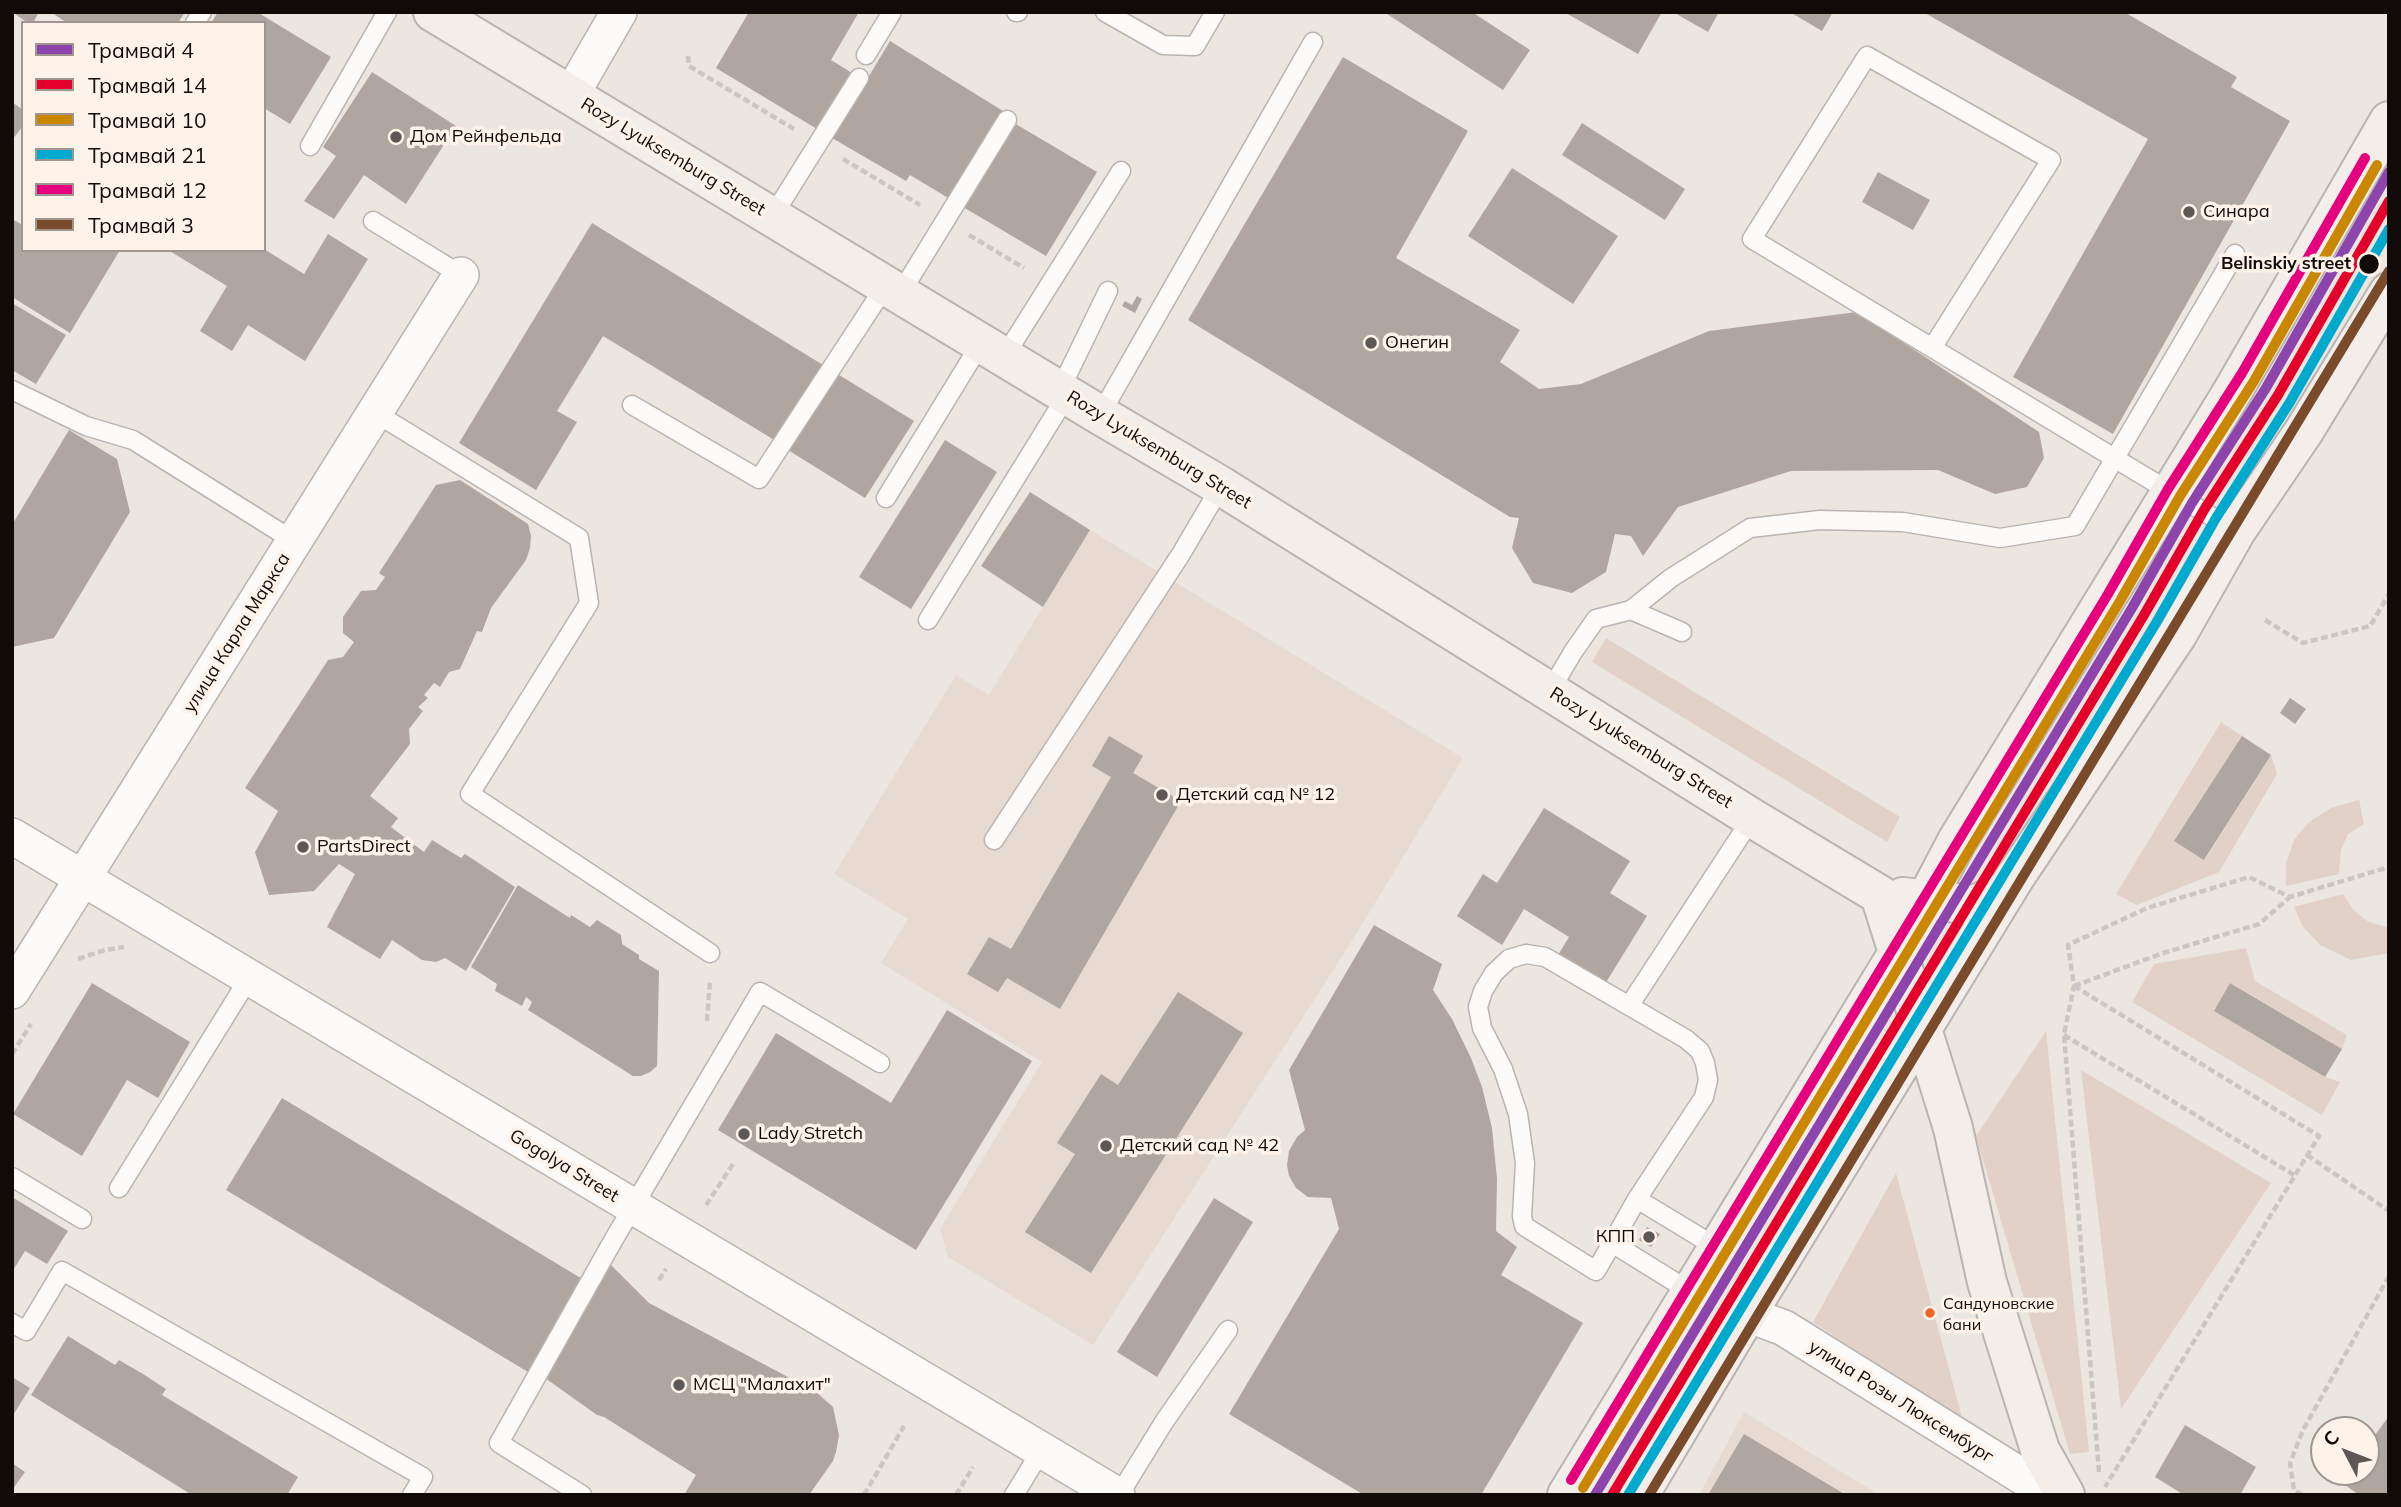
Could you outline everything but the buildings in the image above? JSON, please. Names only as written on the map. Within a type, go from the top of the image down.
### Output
[{"type":"main road","name":"Rozy Lyuksemburg Street","points":[[433,12],[1221,486],[1880,895]]},
{"type":"main road","points":[[1567,1495],[1898,953],[1957,841],[2231,394],[2389,121]]},
{"type":"main road","points":[[1639,1495],[2007,890],[2177,635],[2236,531],[2304,431],[2389,292]]},
{"type":"main road","points":[[2007,890],[1974,905],[1880,895],[1953,1128],[1987,1282],[2039,1450],[2064,1495]]},
{"type":"street","points":[[571,95],[619,12]]},
{"type":"street","name":"улица Карла Маркса","points":[[12,991],[461,275]]},
{"type":"street","name":"Gogolya Street","points":[[12,836],[1118,1495]]},
{"type":"street","name":"улица Розы Люксембург","points":[[1747,1314],[1784,1328],[2052,1495]]},
{"type":"lane","points":[[310,146],[387,12]]},
{"type":"lane","points":[[866,55],[892,12]]},
{"type":"lane","points":[[1105,12],[1163,45],[1195,46],[1215,12]]},
{"type":"lane","points":[[1100,415],[1313,42]]},
{"type":"lane","points":[[1932,348],[2051,160],[1867,56],[1752,239],[1932,348],[2114,458],[2236,531]]},
{"type":"lane","points":[[772,217],[859,78]]},
{"type":"lane","points":[[632,405],[759,479],[945,220],[1007,120]]},
{"type":"lane","points":[[886,498],[993,350],[1055,274],[1121,171]]},
{"type":"lane","points":[[373,221],[461,275]]},
{"type":"lane","points":[[1550,691],[1596,619],[1631,610],[1671,578],[1750,528],[1820,520],[1903,522],[2000,538],[2075,526],[2235,254]]},
{"type":"lane","points":[[928,620],[1063,392],[1108,291]]},
{"type":"lane","points":[[12,390],[86,426],[133,440],[294,541]]},
{"type":"lane","points":[[374,412],[579,538],[589,603],[470,794],[710,953]]},
{"type":"lane","points":[[994,840],[1181,554],[1221,486]]},
{"type":"lane","points":[[1631,610],[1682,632]]},
{"type":"lane","points":[[1629,1006],[1752,818]]},
{"type":"lane","points":[[1527,954],[1545,957],[1686,1040],[1700,1051],[1708,1080],[1704,1097],[1637,1199],[1595,1271],[1524,1226],[1522,1216],[1525,1163],[1518,1114],[1503,1069],[1482,1028],[1478,1007],[1483,991],[1494,973],[1509,959],[1527,954]]},
{"type":"lane","points":[[119,1188],[249,978]]},
{"type":"lane","points":[[582,1495],[499,1443],[633,1207],[760,992],[880,1063]]},
{"type":"lane","points":[[12,1177],[82,1219]]},
{"type":"lane","points":[[1637,1199],[1716,1247]]},
{"type":"lane","points":[[1612,1243],[1691,1292]]},
{"type":"lane","points":[[12,1323],[26,1331],[62,1271],[423,1477],[412,1495]]},
{"type":"lane","points":[[1118,1495],[1227,1330]]},
{"type":"lane","points":[[1014,1495],[1041,1451]]},
{"type":"path","points":[[688,56],[690,66],[1037,276],[1055,274]]},
{"type":"path","points":[[2265,620],[2303,643],[2370,626],[2389,594]]},
{"type":"path","points":[[2074,986],[2163,953],[2259,924],[2290,897],[2389,867]]},
{"type":"path","points":[[2074,986],[2319,1136],[2101,1493],[2064,1034],[2074,986],[2068,945],[2147,908],[2249,877],[2290,897]]},
{"type":"path","points":[[706,1032],[710,953]]},
{"type":"path","points":[[2064,1034],[2294,1175]]},
{"type":"path","points":[[2306,1155],[2389,1211]]},
{"type":"path","points":[[2302,1495],[2294,1490],[2290,1463],[2303,1430],[2389,1276]]},
{"type":"path","points":[[864,1495],[904,1426]]},
{"type":"path","points":[[956,1495],[973,1467]]},
{"type":"shaded area","name":"Детский сад № 12","points":[[1090,530],[1463,758],[1355,936],[1093,1345],[948,1257],[940,1229],[1042,1062],[881,963],[908,919],[834,874],[956,675],[989,695]]},
{"type":"shaded area","points":[[1606,638],[1900,817],[1887,842],[1592,662]]},
{"type":"shaded area","points":[[2221,722],[2242,736],[2175,841],[2205,860],[2271,755],[2277,774],[2219,872],[2137,905],[2116,894]]},
{"type":"shaded area","points":[[2359,800],[2364,824],[2348,834],[2341,850],[2339,874],[2286,886],[2286,863],[2294,840],[2309,822],[2331,808]]},
{"type":"shaded area","points":[[2343,894],[2353,909],[2367,921],[2389,928],[2389,953],[2351,960],[2320,945],[2303,927],[2294,907]]},
{"type":"shaded area","points":[[2246,948],[2255,981],[2347,1035],[2342,1049],[2231,983],[2214,1011],[2325,1077],[2340,1082],[2322,1115],[2132,1002],[2154,964]]},
{"type":"shaded area","points":[[2046,1031],[2089,1452],[2070,1454],[1976,1136]]},
{"type":"shaded area","points":[[2081,1070],[2271,1183],[2121,1409]]},
{"type":"shaded area","points":[[1896,1173],[1963,1421],[1813,1322]]},
{"type":"shaded area","points":[[1744,1412],[1879,1495],[1699,1495]]},
{"type":"tram line","name":"12","points":[[1571,1480],[2108,594],[2168,489],[2242,373],[2365,158]]},
{"type":"tram line","name":"10","points":[[1583,1488],[2120,601],[2180,496],[2254,381],[2377,165]]},
{"type":"tram line","name":"4","points":[[1595,1495],[2132,608],[2192,503],[2266,388],[2389,172]]},
{"type":"tram line","name":"14","points":[[1612,1495],[2144,615],[2204,510],[2278,395],[2389,201]]},
{"type":"tram line","name":"21","points":[[1628,1495],[2156,623],[2216,518],[2290,402],[2389,229]]},
{"type":"tram line","name":"3","points":[[1649,1495],[2389,271]]},
{"type":"place","name":"Дом Рейнфельда","points":[[396,137]]},
{"type":"place","name":"Синара","points":[[2189,212]]},
{"type":"place","name":"Belinskiy street","points":[[2369,264]]},
{"type":"place","name":"Онегин","points":[[1371,343]]},
{"type":"place","name":"Детский сад № 12","points":[[1162,795]]},
{"type":"place","name":"PartsDirect","points":[[303,847]]},
{"type":"place","name":"Lady Stretch","points":[[744,1134]]},
{"type":"place","name":"Детский сад № 42","points":[[1106,1146]]},
{"type":"place","name":"КПП","points":[[1649,1237]]},
{"type":"place","name":"Сандуновские бани","points":[[1930,1313]]},
{"type":"place","name":"МСЦ \"Малахит\"","points":[[679,1385]]}]
